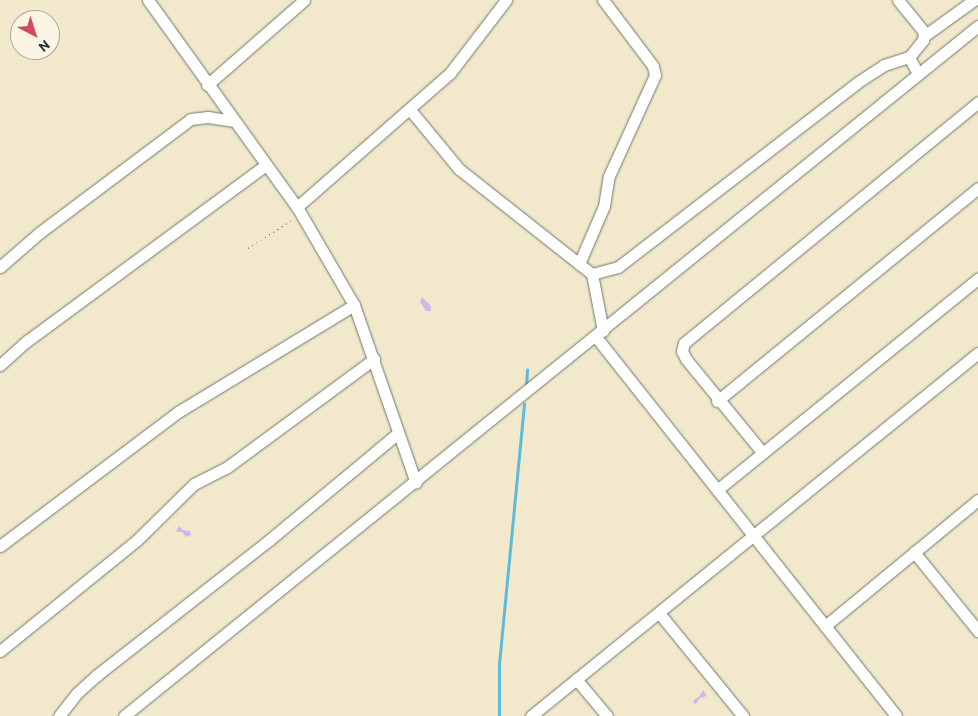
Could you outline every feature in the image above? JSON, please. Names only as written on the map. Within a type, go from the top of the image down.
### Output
[{"type":"street","points":[[148,0],[206,85],[299,211],[354,305],[416,483]]},
{"type":"street","points":[[206,85],[304,0]]},
{"type":"street","points":[[299,211],[411,111],[466,55],[506,0]]},
{"type":"street","points":[[579,264],[604,206],[609,176],[655,75],[653,66],[603,0]]},
{"type":"street","points":[[898,0],[922,28],[924,36]]},
{"type":"street","points":[[592,274],[618,267],[858,82],[884,65],[909,57],[924,36],[974,0]]},
{"type":"street","points":[[124,716],[416,483],[978,26]]},
{"type":"street","points":[[909,57],[918,74]]},
{"type":"street","points":[[762,452],[718,401],[684,357],[684,343],[978,102]]},
{"type":"street","points":[[411,111],[459,169],[592,274],[600,334],[752,536],[896,716]]},
{"type":"street","points":[[0,267],[102,184],[191,119],[208,117],[233,121]]},
{"type":"street","points":[[0,365],[42,329],[266,165]]},
{"type":"street","points":[[718,401],[978,188]]},
{"type":"street","points":[[717,490],[978,279]]},
{"type":"street","points":[[0,546],[178,412],[354,305]]},
{"type":"street","points":[[531,716],[978,353]]},
{"type":"street","points":[[0,651],[137,540],[194,484],[222,471],[374,360]]},
{"type":"street","points":[[59,716],[97,675],[268,541],[398,433]]},
{"type":"street","points":[[825,626],[978,500]]},
{"type":"street","points":[[914,552],[978,631]]},
{"type":"street","points":[[659,613],[742,716]]},
{"type":"street","points":[[576,679],[607,716]]},
{"type":"path","points":[[248,248],[299,211]]},
{"type":"building","points":[[422,297],[431,306],[431,311],[426,311],[420,302]]},
{"type":"building","points":[[179,526],[183,530],[190,531],[191,535],[186,537],[182,532],[176,532]]},
{"type":"building","points":[[703,690],[707,696],[700,698],[695,705],[693,700],[699,697]]},
{"type":"waterway","points":[[526,386],[527,370]]},
{"type":"waterway","points":[[499,716],[499,664],[524,404]]}]
